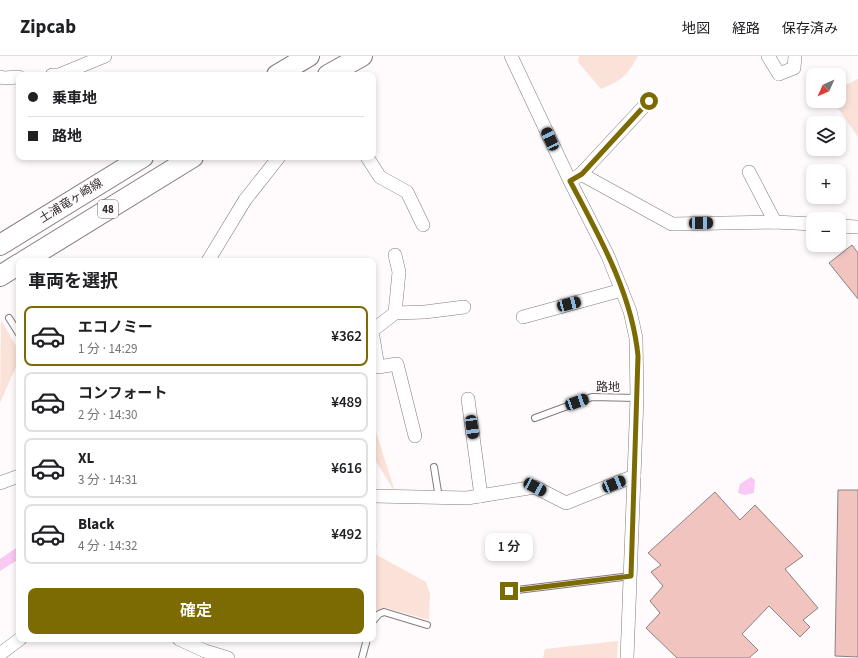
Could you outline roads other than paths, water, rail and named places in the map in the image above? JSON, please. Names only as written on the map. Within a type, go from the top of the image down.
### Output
[{"type":"main road","points":[[333,72],[362,56]]},
{"type":"main road","points":[[284,72],[301,65]]},
{"type":"main road","name":"土浦竜ヶ崎線","points":[[0,245],[138,160]]},
{"type":"main road","name":"48","points":[[29,258],[188,160]]},
{"type":"main road","points":[[0,276],[16,266]]},
{"type":"street","points":[[66,72],[105,56]]},
{"type":"street","points":[[511,56],[570,181],[608,256],[630,311],[636,338],[637,398],[627,658]]},
{"type":"street","points":[[768,56],[779,74],[794,68],[795,56]]},
{"type":"street","points":[[0,77],[16,77]]},
{"type":"street","points":[[570,181],[582,174],[649,101]]},
{"type":"street","points":[[210,258],[245,200],[277,160]]},
{"type":"street","points":[[369,160],[380,176],[407,192],[423,225]]},
{"type":"street","points":[[749,172],[775,222]]},
{"type":"street","points":[[582,174],[672,224],[775,222],[806,224]]},
{"type":"street","points":[[846,226],[858,227]]},
{"type":"street","points":[[395,256],[399,272],[395,313]]},
{"type":"street","points":[[524,317],[622,290]]},
{"type":"street","points":[[376,328],[395,313],[425,312],[464,307]]},
{"type":"street","points":[[376,355],[378,367],[397,364],[415,436]]},
{"type":"street","points":[[468,399],[481,496]]},
{"type":"street","points":[[376,496],[467,498],[535,487],[566,503],[634,476]]},
{"type":"street","points":[[0,483],[16,477]]},
{"type":"street","points":[[0,654],[16,642]]},
{"type":"street","points":[[186,642],[205,651],[228,658]]},
{"type":"lane","points":[[9,318],[16,329]]},
{"type":"lane","name":"路地","points":[[535,418],[592,397],[637,398]]},
{"type":"lane","points":[[434,467],[439,498]]},
{"type":"lane","points":[[509,591],[631,576]]},
{"type":"lane","points":[[376,618],[384,612],[427,625]]},
{"type":"lane","points":[[362,658],[366,642]]}]
